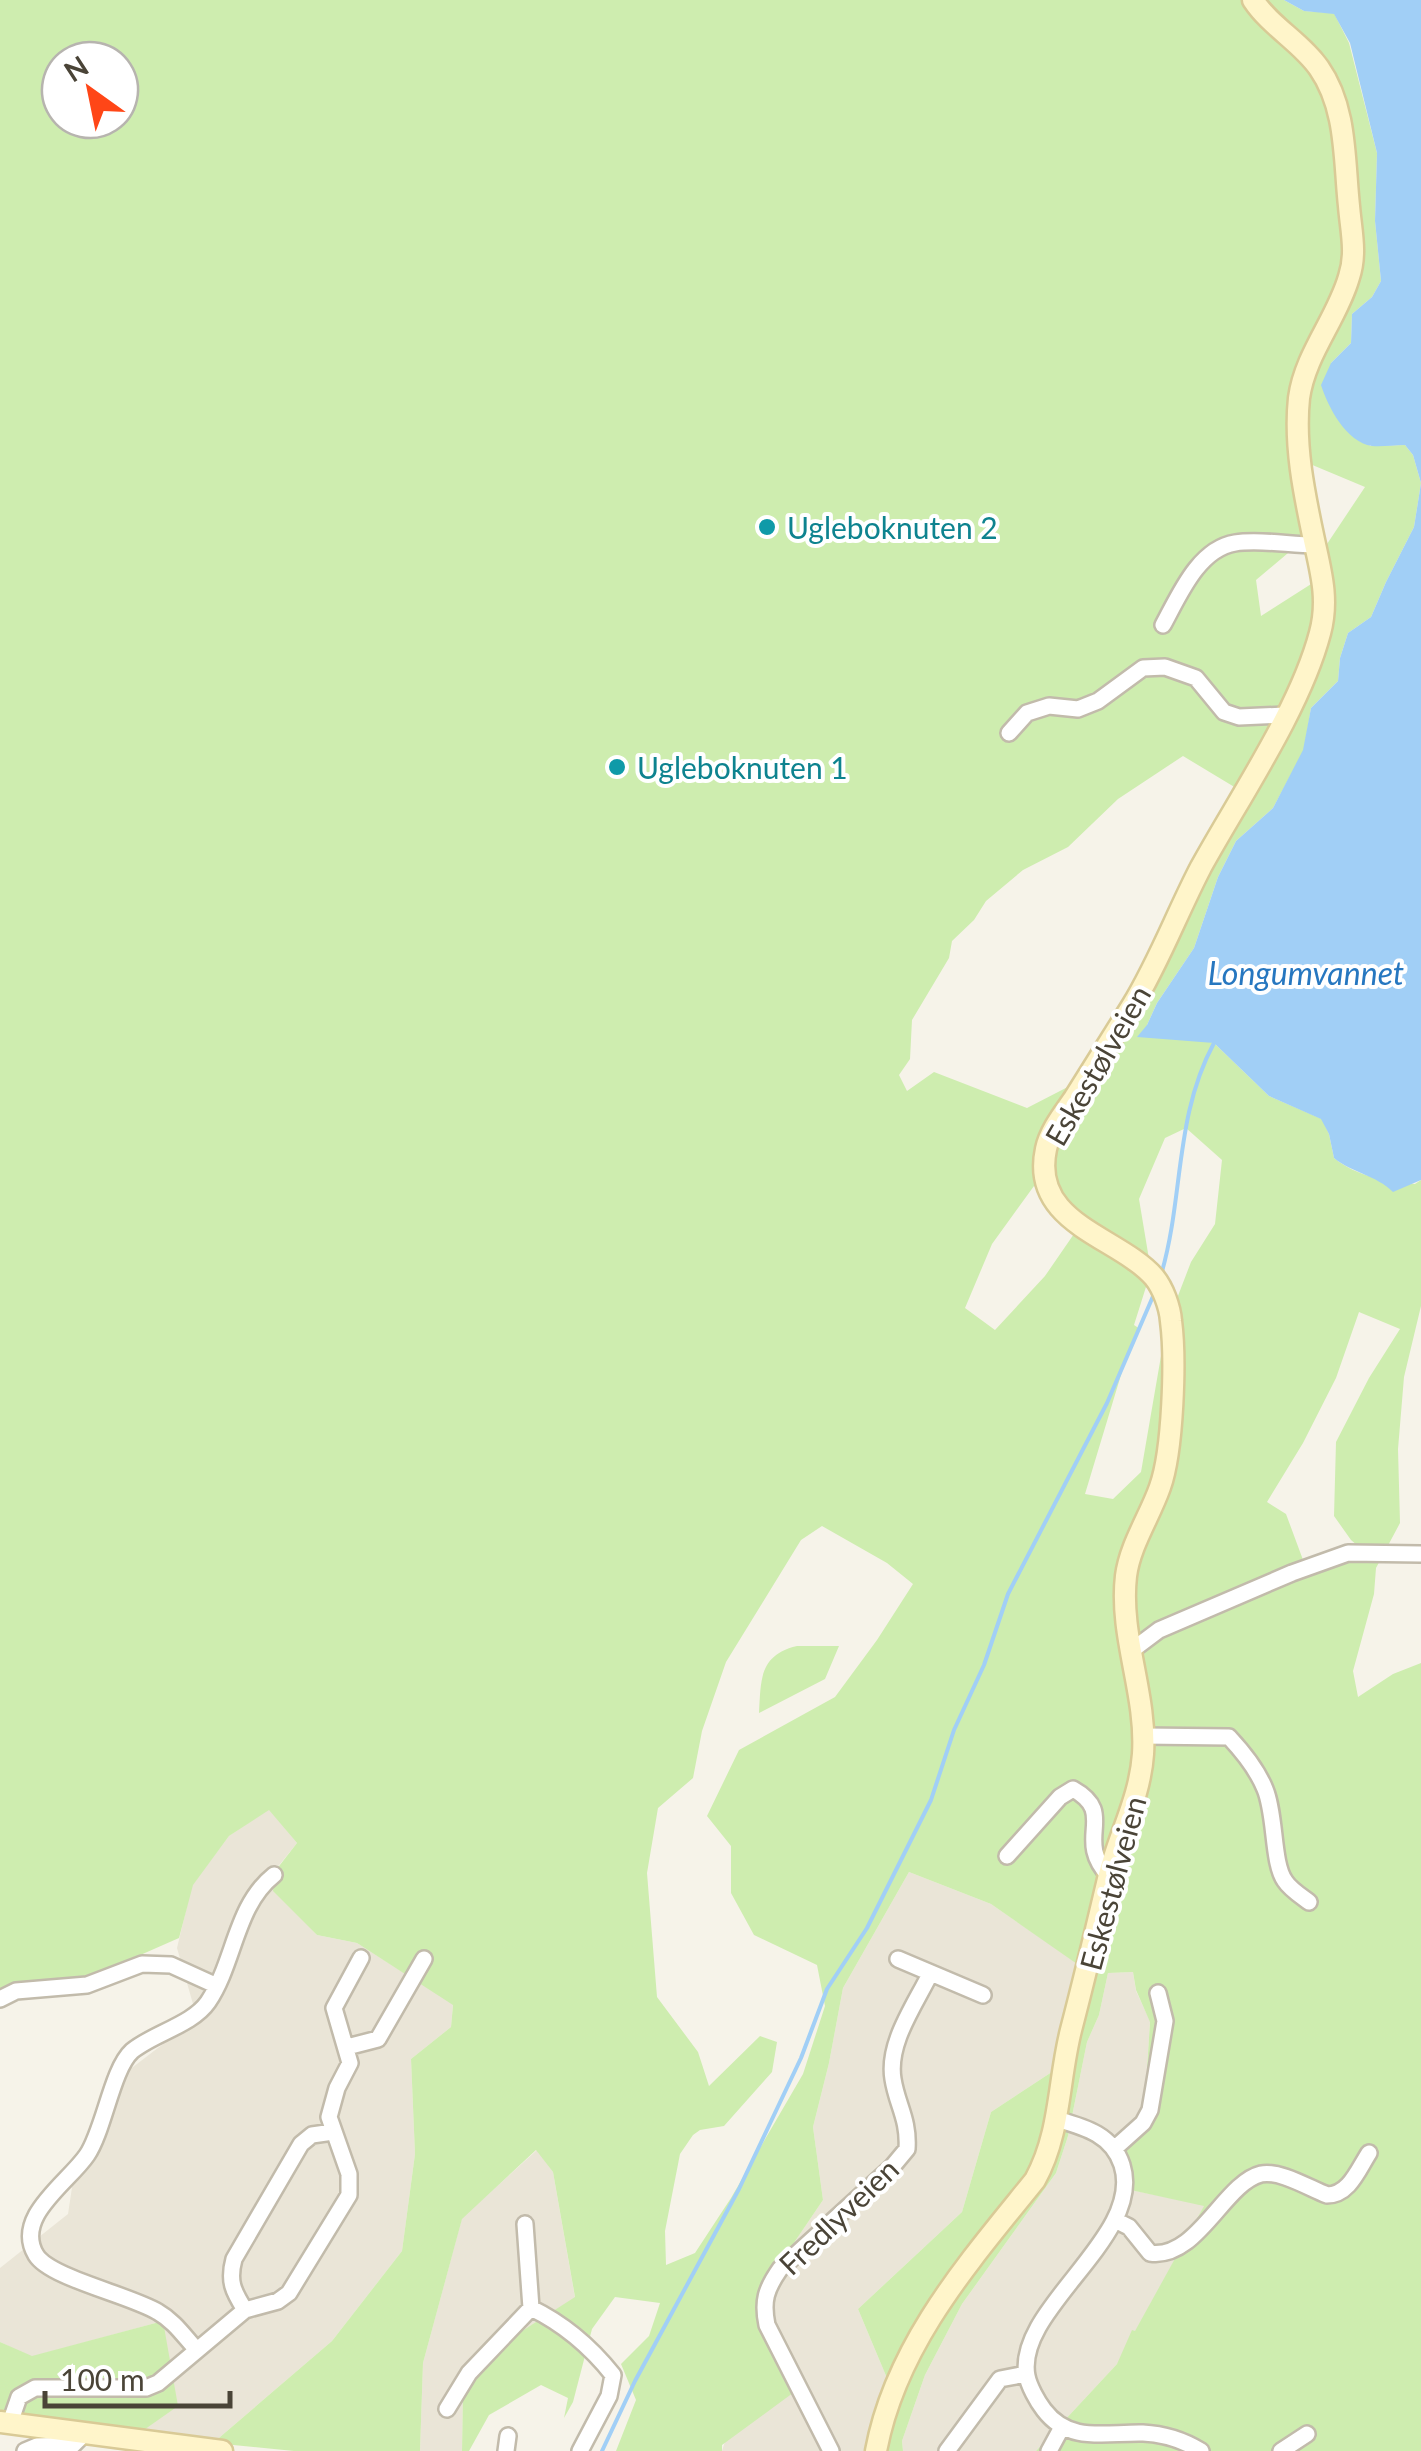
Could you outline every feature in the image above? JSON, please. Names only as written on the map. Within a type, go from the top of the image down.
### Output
[{"type":"main road","name":"Eskestølveien","points":[[876,2451],[884,2412],[925,2325],[954,2280],[1035,2180],[1052,2142],[1071,2031],[1108,1876],[1137,1798],[1143,1736],[1126,1624],[1126,1573],[1168,1457],[1172,1322],[1158,1284],[1076,1226],[1066,1214],[1049,1187],[1046,1151],[1060,1120],[1137,998],[1194,880],[1284,716],[1320,636],[1325,606],[1300,461],[1300,396],[1304,377],[1348,280],[1354,256],[1344,151],[1340,120],[1327,80],[1305,50],[1262,14],[1253,0]]},
{"type":"main road","points":[[5,2422],[79,2443],[222,2451]]},
{"type":"street","points":[[1164,625],[1184,586],[1213,552],[1237,542],[1315,545]]},
{"type":"street","points":[[1009,733],[1027,712],[1049,706],[1078,709],[1098,702],[1143,668],[1154,667],[1166,667],[1196,678],[1224,712],[1284,716]]},
{"type":"street","points":[[1130,1650],[1159,1630],[1292,1572],[1348,1553],[1421,1554]]},
{"type":"street","points":[[1143,1736],[1228,1737],[1248,1758],[1265,1788],[1275,1824],[1277,1864],[1285,1883],[1309,1902]]},
{"type":"street","points":[[1007,1856],[1060,1797],[1073,1789],[1088,1798],[1096,1813],[1092,1850],[1096,1863],[1108,1876]]},
{"type":"street","points":[[196,2349],[172,2321],[157,2311],[119,2293],[49,2269],[29,2239],[41,2209],[88,2153],[126,2058],[208,2003],[250,1903],[262,1884],[274,1875]]},
{"type":"street","points":[[5,2422],[19,2398],[35,2388],[146,2388],[244,2310],[278,2301],[289,2293],[349,2195],[349,2174],[328,2117],[350,2062],[334,2008],[361,1958]]},
{"type":"street","points":[[348,2047],[378,2039],[424,1960]]},
{"type":"street","points":[[898,1960],[983,1995]]},
{"type":"street","points":[[0,2000],[16,1992],[87,1985],[142,1964],[171,1965],[216,1985]]},
{"type":"street","name":"Fredlyveien","points":[[831,2451],[768,2325],[763,2303],[768,2286],[780,2269],[892,2167],[906,2149],[905,2112],[893,2082],[891,2062],[930,1974]]},
{"type":"street","points":[[1114,2148],[1143,2123],[1150,2110],[1165,2022],[1158,1993]]},
{"type":"street","points":[[1056,2119],[1086,2128],[1114,2148],[1126,2192],[1115,2220],[1038,2329],[1026,2374],[1044,2411],[1062,2428],[1100,2437],[1161,2435],[1182,2440],[1201,2451]]},
{"type":"street","points":[[244,2310],[231,2288],[234,2259],[301,2144],[312,2135],[332,2132]]},
{"type":"street","points":[[1115,2220],[1129,2227],[1150,2253],[1173,2251],[1250,2180],[1262,2174],[1275,2175],[1336,2195],[1344,2192],[1369,2153]]},
{"type":"street","points":[[447,2408],[469,2374],[531,2308],[526,2224]]},
{"type":"street","points":[[531,2308],[559,2322],[596,2354],[612,2375],[609,2396],[580,2451]]},
{"type":"street","points":[[947,2451],[1000,2380],[1026,2374]]},
{"type":"street","points":[[1049,2451],[1062,2428]]},
{"type":"street","points":[[1281,2451],[1306,2434]]},
{"type":"street","points":[[25,2451],[37,2446],[79,2443]]},
{"type":"shaded area","points":[[269,1809],[297,1843],[276,1869],[299,1915],[317,1935],[357,1943],[453,2004],[451,2027],[411,2059],[415,2154],[402,2251],[332,2341],[213,2443],[141,2432],[163,2321],[31,2357],[0,2342],[0,2268],[68,2214],[73,2181],[120,2077],[197,2018],[177,1948],[192,1885],[229,1836]]},
{"type":"shaded area","points":[[909,1872],[991,1904],[1090,1972],[1064,2064],[991,2112],[962,2212],[858,2309],[897,2402],[888,2451],[722,2451],[781,2262],[823,2200],[813,2127],[843,1988]]},
{"type":"shaded area","points":[[1133,1972],[1136,1991],[1150,2021],[1150,2087],[1126,2189],[1205,2205],[1118,2363],[1036,2451],[903,2451],[902,2441],[925,2375],[962,2304],[1056,2173],[1108,1973]]},
{"type":"shaded area","points":[[537,2150],[553,2172],[575,2298],[508,2340],[463,2389],[462,2451],[420,2451],[423,2363],[462,2218]]},
{"type":"green space","points":[[0,0],[1284,0],[1304,11],[1334,13],[1349,43],[1377,153],[1375,221],[1381,281],[1372,297],[1352,314],[1351,343],[1331,363],[1370,446],[1405,445],[1413,455],[1421,483],[1414,527],[1371,617],[1348,633],[1338,681],[1311,708],[1304,750],[1273,808],[1236,841],[1218,877],[1194,948],[1147,1025],[1214,1043],[1269,1096],[1322,1119],[1334,1158],[1343,1164],[1383,1179],[1415,1184],[1421,1180],[1421,1306],[1404,1377],[1398,1449],[1400,1523],[1376,1568],[1374,1594],[1353,1671],[1358,1697],[1393,1674],[1421,1663],[1421,2451],[1036,2451],[1117,2364],[1132,2330],[1135,2331],[1204,2206],[1126,2189],[1124,2144],[1150,2087],[1150,2022],[1133,1972],[1108,1973],[1056,2173],[962,2304],[925,2375],[902,2441],[903,2451],[888,2451],[897,2402],[858,2309],[962,2212],[991,2112],[1064,2064],[1090,1973],[991,1904],[909,1872],[843,1988],[813,2127],[823,2200],[781,2262],[767,2310],[801,2387],[722,2445],[722,2451],[616,2451],[636,2400],[621,2364],[649,2336],[660,2303],[615,2297],[592,2329],[573,2402],[564,2418],[568,2398],[541,2385],[489,2415],[469,2451],[462,2451],[463,2390],[508,2340],[575,2297],[553,2172],[536,2150],[462,2219],[423,2363],[420,2451],[294,2451],[213,2443],[332,2341],[402,2251],[415,2154],[411,2059],[451,2027],[453,2005],[357,1943],[317,1935],[273,1891],[276,1870],[297,1843],[269,1810],[229,1836],[193,1885],[179,1938],[88,1978],[0,1993]],"holes":[[[1310,464],[1365,487],[1315,562],[1319,579],[1261,616],[1256,580],[1313,532]],[[1183,756],[1246,794],[1239,821],[1217,849],[1091,1075],[1027,1108],[934,1072],[907,1091],[899,1075],[910,1059],[912,1020],[949,958],[952,941],[974,920],[986,901],[1023,870],[1068,847],[1118,799]],[[1186,1128],[1222,1160],[1215,1224],[1191,1262],[1166,1327],[1141,1472],[1113,1499],[1085,1494],[1127,1355],[1140,1329],[1134,1325],[1151,1271],[1139,1199],[1165,1138]],[[1034,1186],[1054,1197],[1076,1231],[1045,1276],[995,1330],[965,1308],[992,1244]],[[1359,1312],[1400,1329],[1336,1442],[1334,1516],[1365,1552],[1306,1568],[1286,1514],[1267,1502],[1336,1378]],[[822,1526],[887,1563],[913,1584],[835,1697],[739,1750],[707,1816],[731,1846],[731,1893],[754,1935],[817,1965],[825,2006],[803,2074],[731,2198],[695,2253],[666,2265],[665,2231],[680,2154],[700,2130],[724,2126],[772,2072],[777,2042],[760,2036],[709,2086],[698,2052],[657,1997],[647,1873],[658,1808],[693,1778],[702,1731],[726,1662],[801,1540]]]},
{"type":"green space","points":[[797,1646],[839,1646],[825,1679],[759,1713],[764,1670],[775,1656]]},
{"type":"green space","points":[[163,2321],[178,2406],[141,2432],[0,2425],[0,2342],[32,2356]]},
{"type":"water","points":[[1284,0],[1421,0],[1421,483],[1413,455],[1405,445],[1372,446],[1354,438],[1333,413],[1321,385],[1331,363],[1351,343],[1352,314],[1372,297],[1381,281],[1375,221],[1377,153],[1350,43],[1334,14],[1304,11]]},
{"type":"water","name":"Longumvannet","points":[[1421,483],[1421,1180],[1393,1192],[1334,1158],[1321,1119],[1269,1096],[1214,1043],[1137,1037],[1194,948],[1218,877],[1236,841],[1273,808],[1303,750],[1311,708],[1338,681],[1348,633],[1371,617],[1414,527]]},
{"type":"waterway","points":[[1161,1275],[1192,1100],[1214,1043]]},
{"type":"waterway","points":[[602,2451],[635,2381],[739,2189],[801,2058],[827,1989],[867,1928],[931,1800],[1008,1594],[1107,1403],[1154,1294]]},
{"type":"place","name":"Ugleboknuten 2","points":[[767,527]]},
{"type":"place","name":"Ugleboknuten 1","points":[[617,767]]}]
